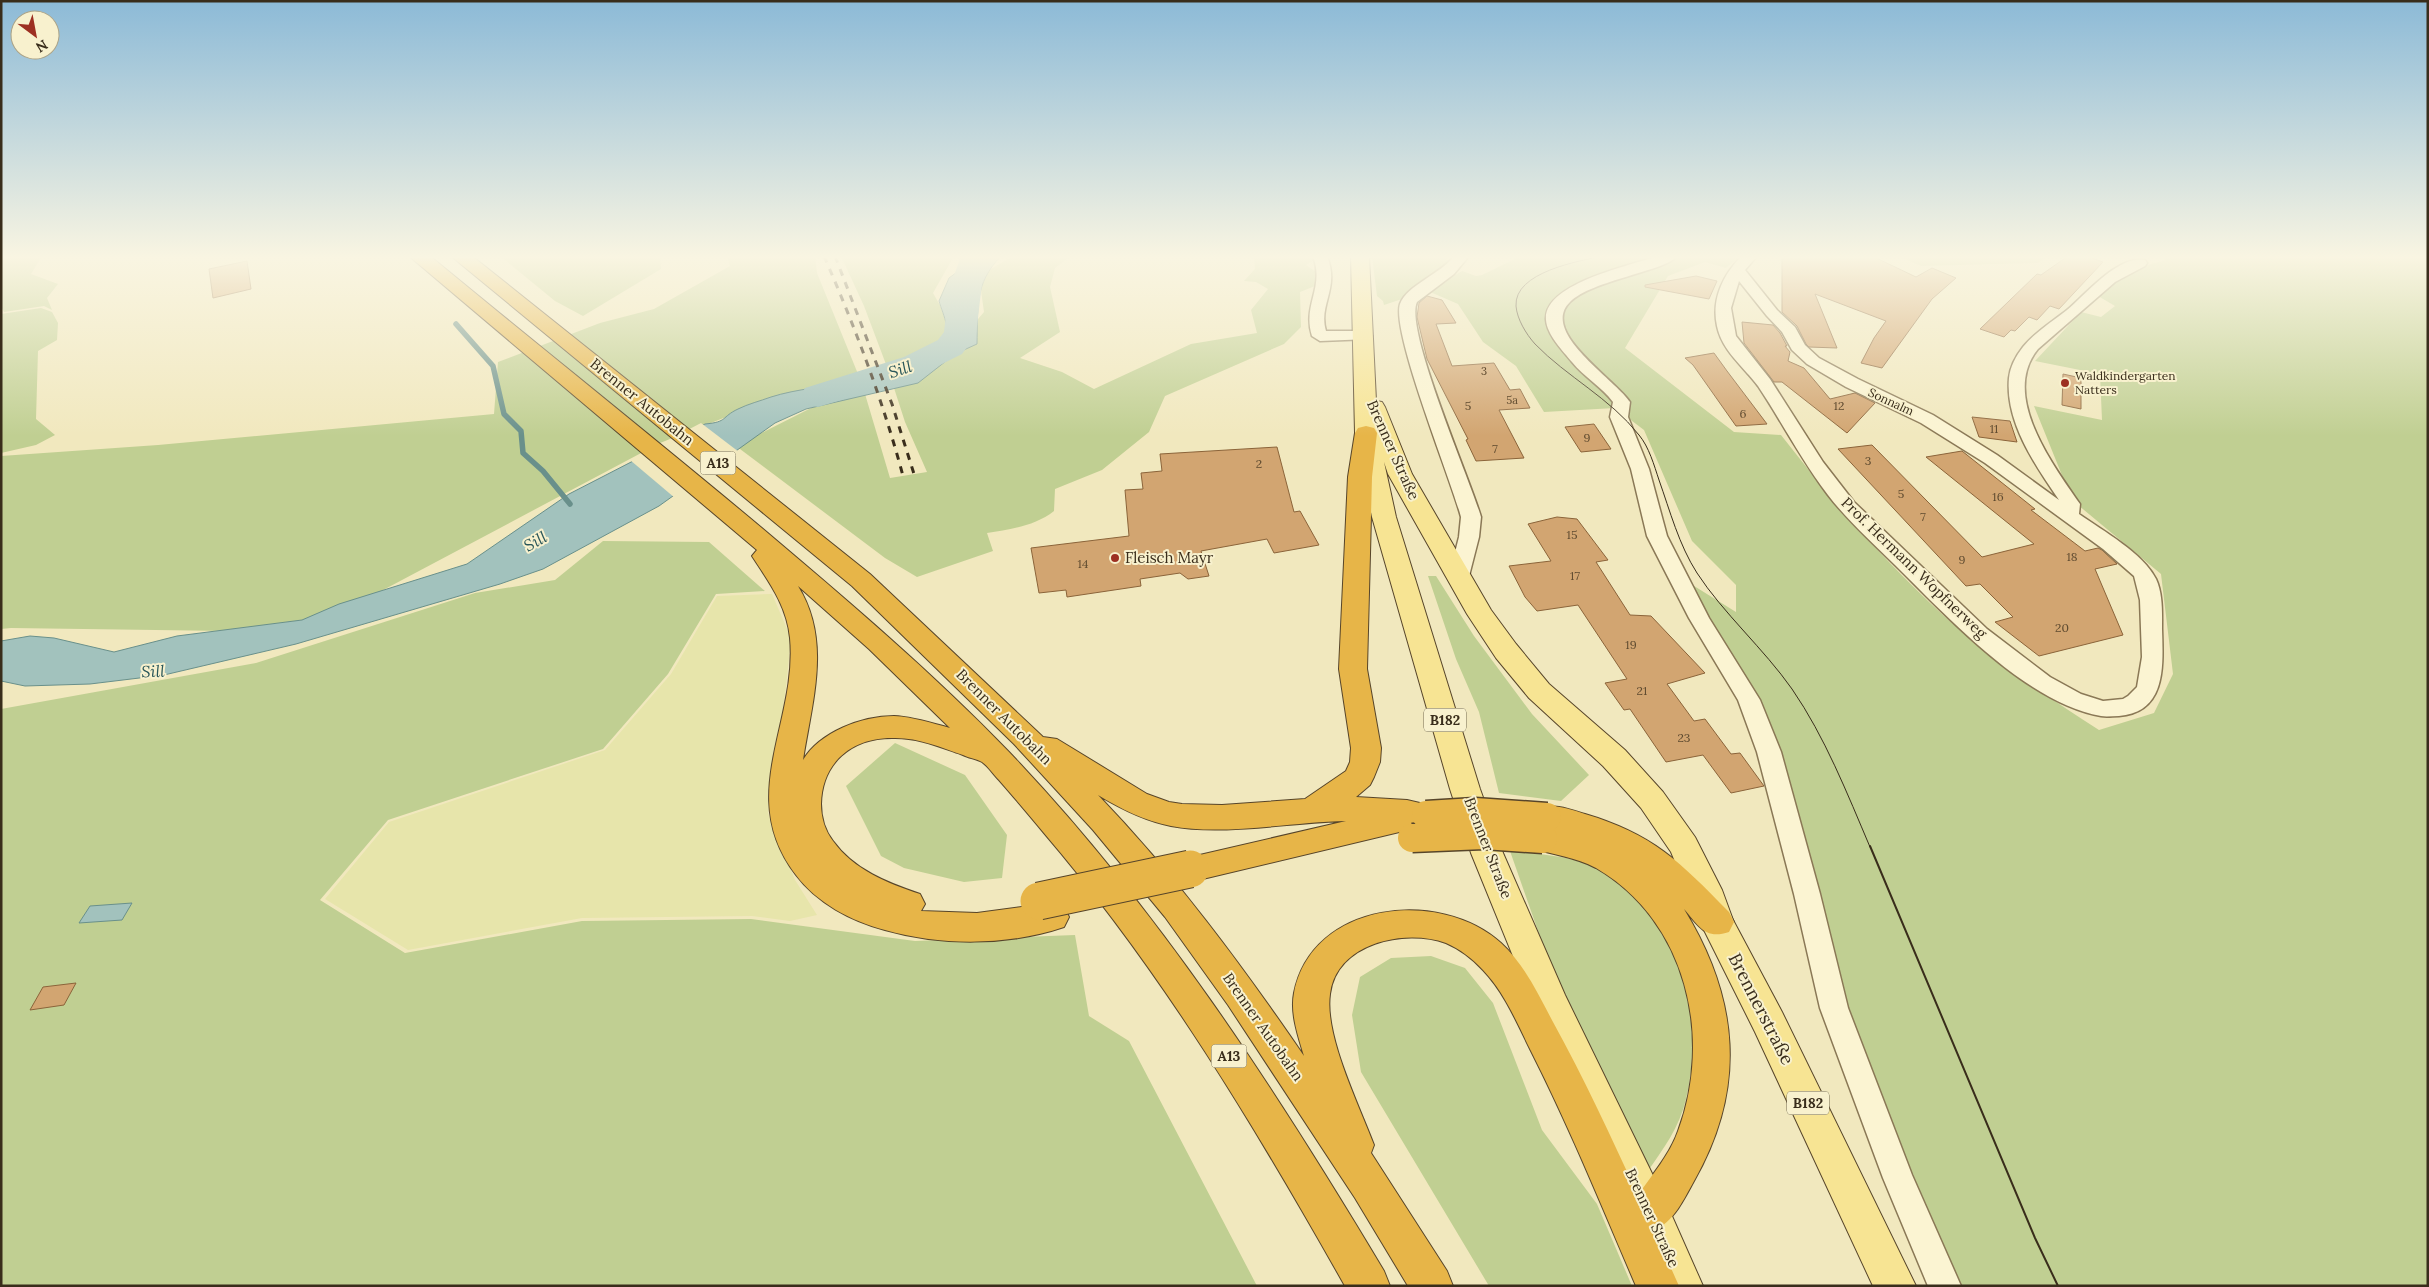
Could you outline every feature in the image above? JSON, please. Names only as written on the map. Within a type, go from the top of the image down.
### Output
[{"type":"highway","name":"Brenner Autobahn","points":[[490,316],[742,524],[873,637],[940,700],[1026,788],[1069,840],[1209,1026],[1309,1181],[1369,1286]]},
{"type":"highway","name":"Brenner Autobahn","points":[[534,316],[861,580],[1024,736],[1104,821],[1177,907],[1241,994],[1370,1184],[1432,1286]]},
{"type":"highway","points":[[1310,810],[1348,787],[1359,778],[1365,762],[1366,748],[1353,670],[1360,477],[1366,433]]},
{"type":"highway","points":[[742,524],[785,586],[798,612],[804,636],[804,665],[789,748],[784,806],[792,842],[806,867],[827,888],[850,903],[897,921],[930,926],[962,928],[1005,924],[1045,909],[1196,877],[1407,821]]},
{"type":"highway","points":[[992,754],[906,728],[881,728],[856,735],[827,752],[812,770],[805,793],[807,821],[818,844],[830,861],[856,883],[885,897],[920,906],[955,910],[1045,909]]},
{"type":"highway","points":[[1024,736],[1072,761],[1123,794],[1146,806],[1169,814],[1218,817],[1310,810],[1407,821],[1484,835],[1545,828],[1598,829],[1638,847],[1674,877],[1716,922]]},
{"type":"highway","points":[[1545,828],[1613,862],[1628,873],[1664,908],[1686,940],[1699,968],[1712,1015],[1712,1067],[1706,1104],[1698,1131],[1684,1159],[1650,1212]]},
{"type":"highway","points":[[1370,1184],[1318,1042],[1311,1003],[1313,983],[1321,967],[1331,954],[1361,934],[1396,924],[1422,923],[1446,928],[1482,947],[1513,981],[1569,1088],[1658,1286]]},
{"type":"main road","name":"Brenner Straße","points":[[1363,316],[1366,433],[1384,517],[1465,789],[1487,853],[1548,998],[1650,1212],[1682,1286]]},
{"type":"main road","name":"Brenner Straße","points":[[1366,387],[1400,474],[1480,614],[1506,651],[1539,690],[1614,758],[1652,800],[1684,846],[1705,890],[1716,922]]},
{"type":"main road","name":"Brennerstraße","points":[[1716,922],[1769,1023],[1895,1286]]},
{"type":"street","points":[[1316,316],[1320,336],[1364,336]]},
{"type":"street","points":[[1406,316],[1411,343],[1427,384],[1471,518],[1459,576]]},
{"type":"street","points":[[1554,316],[1558,333],[1576,358],[1622,402],[1619,417],[1640,469],[1657,536],[1699,618],[1749,700],[1769,752],[1807,894],[1834,1008],[1898,1178],[1945,1286]]},
{"type":"street","name":"Prof. Hermann Wopfnerweg","points":[[1724,316],[1725,327],[1730,341],[1764,384],[1830,485],[1847,506],[1970,625],[2036,678],[2084,705]]},
{"type":"street","name":"Sonnalm","points":[[1776,316],[1790,330],[1798,348],[1813,360],[1852,384],[1927,419],[1991,459],[2138,568],[2148,585],[2152,661],[2149,686],[2146,694],[2131,706],[2121,709],[2105,710],[2084,705]]},
{"type":"street","points":[[2066,514],[2071,512],[2071,504],[2040,458],[2020,408],[2016,383],[2019,367],[2030,350],[2052,328],[2068,316]]},
{"type":"shaded area","points":[[772,594],[791,638],[768,813],[795,880],[817,915],[790,921],[752,916],[582,918],[408,950],[325,899],[389,822],[605,750],[671,674],[717,596]]},
{"type":"green space","points":[[1,316],[54,316],[58,323],[57,340],[38,351],[36,419],[55,435],[36,445],[1,453]]},
{"type":"green space","points":[[627,316],[834,316],[858,374],[759,404],[660,443],[336,615],[228,631],[1,629],[1,456],[158,445],[494,414],[498,362],[600,323]]},
{"type":"green space","points":[[868,316],[946,316],[954,330],[906,366],[887,367]]},
{"type":"green space","points":[[981,316],[1056,316],[1060,332],[1020,358],[1062,372],[1094,389],[1191,344],[1257,333],[1253,316],[1301,316],[1301,327],[1284,344],[1165,396],[1149,432],[1102,470],[1055,489],[1054,511],[1047,516],[1014,528],[987,533],[993,551],[917,577],[885,558],[736,446],[815,406],[865,394],[890,478],[927,472],[905,422],[894,388],[949,353]]},
{"type":"green space","points":[[1466,316],[1644,316],[1625,348],[1734,432],[1781,435],[1858,528],[1899,573],[1943,615],[2019,676],[2099,730],[2154,713],[2173,674],[2161,574],[2072,500],[2034,406],[2102,420],[2100,374],[2035,361],[2077,316],[2428,316],[2428,1286],[1962,1286],[1908,1189],[1830,991],[1811,863],[1686,581],[1736,612],[1736,585],[1692,541],[1644,430],[1615,408],[1544,412],[1516,366],[1483,342]]},
{"type":"green space","points":[[603,541],[709,542],[765,591],[716,594],[668,674],[603,749],[388,820],[320,900],[405,953],[582,921],[751,919],[915,941],[1075,935],[1089,1016],[1129,1041],[1257,1286],[1,1286],[1,709],[256,663],[475,593],[555,580]]},
{"type":"green space","points":[[1428,576],[1436,576],[1474,636],[1532,714],[1589,775],[1561,801],[1499,793],[1479,712],[1456,659]]},
{"type":"green space","points":[[895,743],[965,775],[1007,835],[1002,878],[964,882],[904,868],[881,856],[846,786]]},
{"type":"green space","points":[[1510,851],[1571,859],[1605,873],[1630,893],[1651,917],[1668,944],[1680,973],[1688,1004],[1692,1036],[1691,1068],[1686,1099],[1680,1119],[1665,1146],[1647,1172],[1559,991]]},
{"type":"green space","points":[[1431,956],[1465,968],[1493,1003],[1542,1130],[1597,1204],[1632,1286],[1489,1286],[1361,1072],[1352,1015],[1360,977],[1391,958]]},
{"type":"water","points":[[943,316],[978,316],[977,344],[955,354],[918,383],[806,409],[775,423],[659,506],[543,569],[500,584],[296,644],[164,675],[90,684],[25,686],[1,681],[1,641],[30,636],[54,638],[114,652],[177,636],[302,620],[339,604],[467,564],[569,494],[705,424],[721,420],[742,407],[791,392],[883,376],[924,360],[945,342],[947,337]]},
{"type":"water","points":[[132,903],[122,920],[79,923],[90,906]]},
{"type":"pier","points":[[701,423],[739,452],[675,498],[630,460]]},
{"type":"building","points":[[1452,316],[1456,323],[1436,324],[1452,366],[1494,363],[1510,390],[1520,389],[1530,408],[1499,410],[1524,458],[1476,461],[1466,440],[1468,439],[1427,359],[1417,317]]},
{"type":"building","points":[[1786,316],[1824,316],[1837,348],[1809,347],[1797,326]]},
{"type":"building","points":[[1873,316],[1920,316],[1882,368],[1861,363],[1874,338],[1886,321]]},
{"type":"building","points":[[1993,316],[2041,316],[2037,320],[2029,317],[2015,331],[2011,330],[2004,337],[1980,329]]},
{"type":"building","points":[[1742,322],[1773,325],[1780,333],[1787,346],[1785,346],[1790,352],[1788,361],[1804,368],[1830,399],[1855,393],[1875,403],[1847,433],[1782,382],[1774,382],[1744,343]]},
{"type":"building","points":[[1714,353],[1767,424],[1736,426],[1693,365],[1685,358]]},
{"type":"building","name":"Waldkindergarten Natters","points":[[2063,374],[2081,378],[2081,409],[2062,405]]},
{"type":"building","points":[[1972,417],[2010,421],[2017,442],[1979,437]]},
{"type":"building","points":[[1594,424],[1611,449],[1581,452],[1565,427]]},
{"type":"building","points":[[1872,445],[1982,557],[2034,544],[1926,457],[1962,451],[2035,509],[2031,510],[2085,551],[2098,548],[2102,550],[2117,564],[2095,569],[2123,635],[2039,656],[1995,622],[2013,617],[1980,584],[1966,586],[1838,449]]},
{"type":"building","points":[[1277,447],[1294,512],[1300,511],[1319,545],[1274,553],[1267,539],[1201,551],[1209,576],[1188,579],[1180,573],[1140,579],[1141,586],[1067,597],[1066,590],[1039,593],[1031,548],[1129,536],[1125,490],[1143,489],[1141,473],[1162,471],[1160,454]]},
{"type":"building","points":[[1557,517],[1577,519],[1608,560],[1596,562],[1630,615],[1651,616],[1705,673],[1667,684],[1694,721],[1705,719],[1731,754],[1740,753],[1764,786],[1731,793],[1703,755],[1666,762],[1630,709],[1624,710],[1605,683],[1627,679],[1578,605],[1537,611],[1525,597],[1509,566],[1551,561],[1528,524]]},
{"type":"building","points":[[76,983],[64,1005],[30,1010],[43,987]]},
{"type":"waterway","name":"Sill","points":[[818,396],[872,380],[935,356],[950,347],[958,338],[962,316]]},
{"type":"waterway","points":[[456,324],[493,366],[504,414],[521,431],[523,453],[543,471],[570,504]]},
{"type":"tram line","points":[[1519,316],[1525,331],[1547,356],[1615,410],[1643,440],[1651,456],[1675,528],[1697,573],[1731,617],[1781,674],[1804,707],[1835,766],[1870,847]]},
{"type":"tram line","points":[[1870,846],[2035,1238],[2058,1286]]},
{"type":"railway","points":[[849,316],[887,420],[903,476]]},
{"type":"railway","points":[[858,316],[892,404],[914,474]]},
{"type":"place","name":"Waldkindergarten Natters","points":[[2065,383]]},
{"type":"place","name":"Fleisch Mayr","points":[[1115,558]]}]
